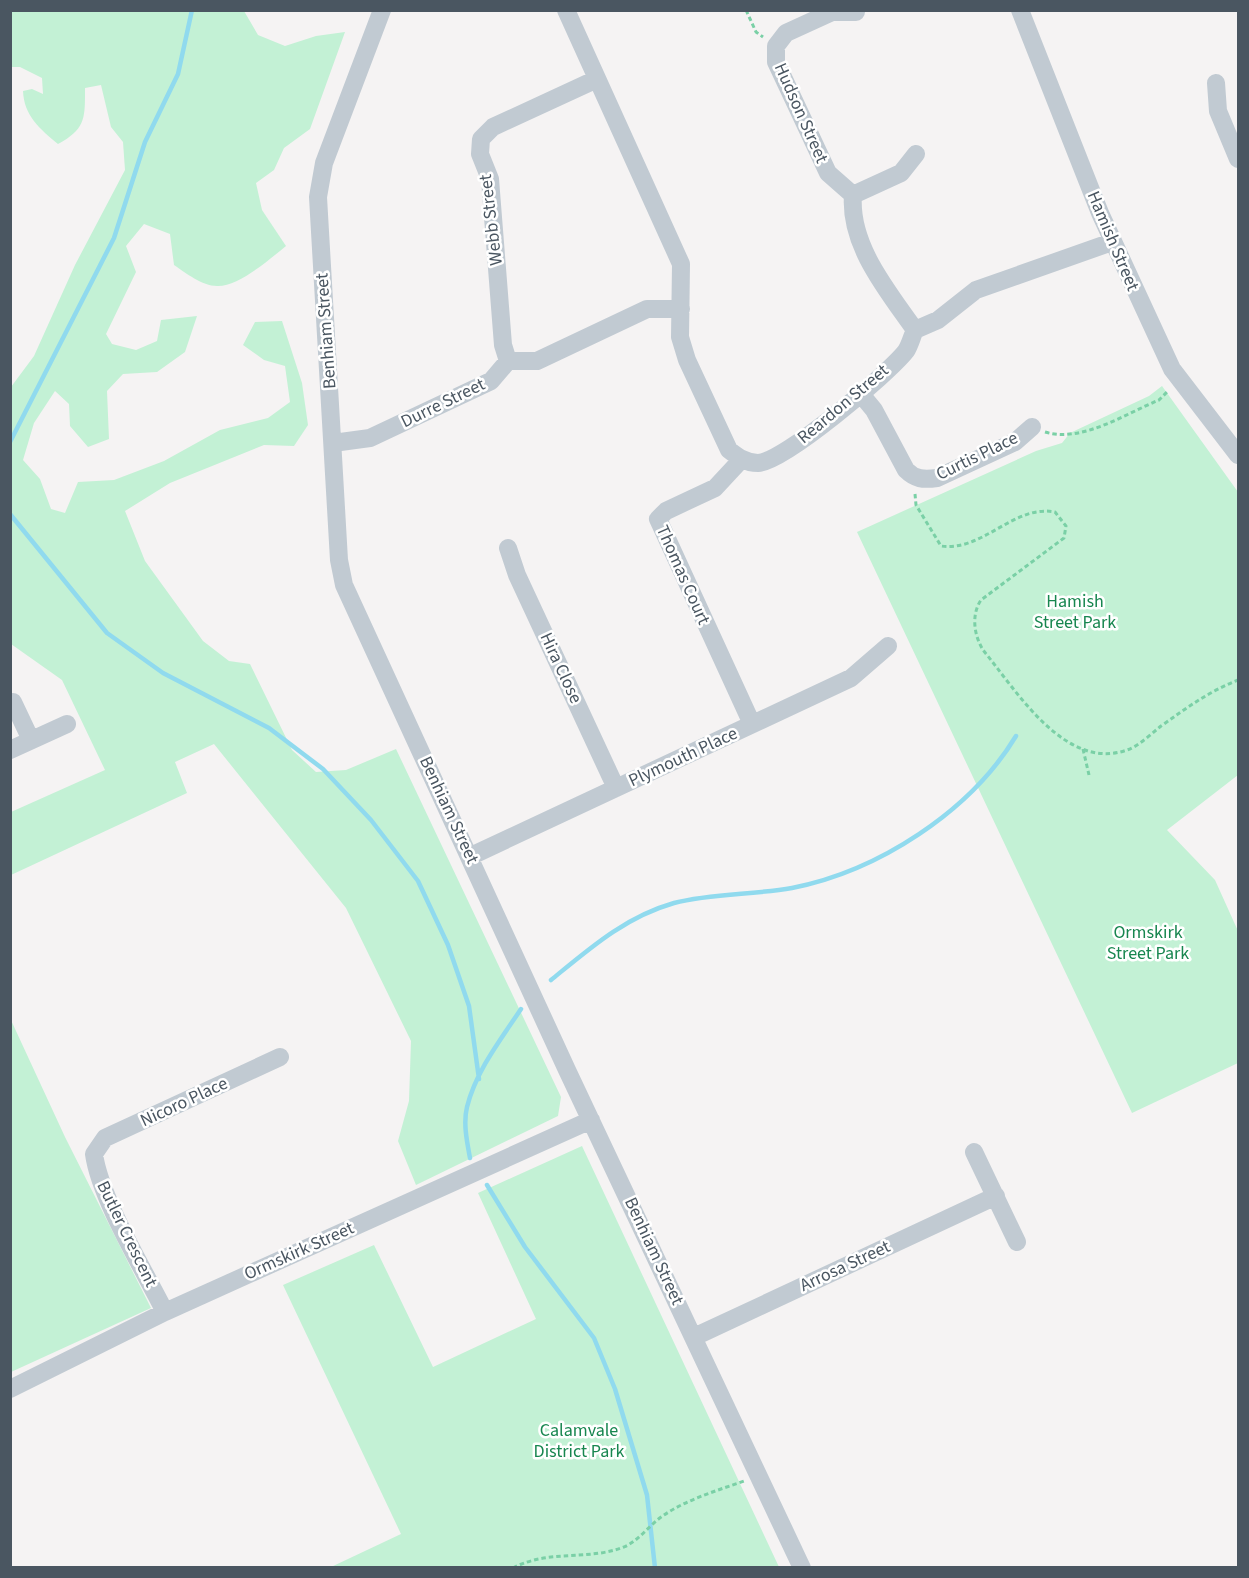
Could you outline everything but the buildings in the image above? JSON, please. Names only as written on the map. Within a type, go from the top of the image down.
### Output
[{"type":"street","name":"Benhiam Street","points":[[382,10],[333,139],[320,181],[318,217],[339,560],[344,585],[591,1120],[802,1568]]},
{"type":"street","points":[[566,10],[681,264],[680,337],[687,360],[729,450],[741,460]]},
{"type":"street","points":[[776,46],[786,33],[832,12],[856,12]]},
{"type":"street","name":"Hamish Street","points":[[1023,12],[1112,242],[1167,360],[1180,380],[1239,454]]},
{"type":"street","name":"Hudson Street","points":[[776,46],[776,62],[828,173],[853,195]]},
{"type":"street","name":"Webb Street","points":[[508,361],[503,345],[490,179],[480,154],[481,139],[493,127],[597,79]]},
{"type":"street","points":[[1216,83],[1218,111],[1239,159]]},
{"type":"street","points":[[916,154],[901,173],[853,195],[852,216],[881,282],[915,330],[938,320],[976,290],[1112,242]]},
{"type":"street","points":[[508,361],[537,361],[647,309],[681,309]]},
{"type":"street","name":"Reardon Street","points":[[741,460],[759,463],[778,456],[819,429],[906,350],[915,330]]},
{"type":"street","name":"Durre Street","points":[[333,443],[370,438],[490,381],[508,361]]},
{"type":"street","name":"Curtis Place","points":[[860,393],[874,410],[906,470],[913,477],[924,480],[937,478],[1015,442],[1032,427]]},
{"type":"street","name":"Thomas Court","points":[[741,460],[715,488],[666,512],[658,519],[752,724]]},
{"type":"street","name":"Hira Close","points":[[508,548],[517,575],[616,788]]},
{"type":"street","name":"Plymouth Place","points":[[471,856],[851,678],[888,646]]},
{"type":"street","points":[[13,702],[31,740]]},
{"type":"street","points":[[10,750],[67,724]]},
{"type":"street","name":"Nicoro Place","points":[[94,1154],[105,1138],[280,1057]]},
{"type":"street","name":"Ormskirk Street","points":[[10,1389],[165,1312],[591,1120]]},
{"type":"street","points":[[974,1152],[1017,1242]]},
{"type":"street","name":"Butler Crescent","points":[[94,1154],[96,1167],[114,1210],[165,1312]]},
{"type":"street","name":"Arrosa Street","points":[[694,1337],[996,1196]]},
{"type":"path","points":[[746,10],[756,32],[776,46]]},
{"type":"path","points":[[1032,427],[1056,435],[1076,435],[1159,400],[1180,380]]},
{"type":"path","points":[[913,477],[916,505],[941,546],[957,548],[1027,514],[1043,510],[1055,512],[1066,526],[1064,538],[981,600],[976,608],[975,624],[977,640],[983,650],[1049,730],[1068,744],[1102,753],[1128,750],[1209,692],[1239,680]]},
{"type":"path","points":[[1083,749],[1089,775]]},
{"type":"path","points":[[513,1568],[544,1556],[604,1554],[631,1543],[661,1517],[687,1501],[759,1476]]},
{"type":"green space","points":[[11,10],[244,11],[258,35],[285,46],[316,36],[345,32],[310,129],[284,148],[274,170],[256,183],[262,210],[286,246],[244,277],[217,286],[206,284],[174,265],[170,234],[144,224],[126,246],[136,272],[106,334],[112,344],[136,350],[157,341],[161,320],[197,316],[185,352],[157,372],[123,374],[107,391],[109,439],[88,447],[70,426],[69,404],[55,391],[34,423],[23,460],[40,479],[51,509],[65,513],[78,482],[114,480],[164,461],[220,430],[268,418],[290,402],[285,366],[264,360],[243,345],[255,322],[282,321],[302,383],[308,425],[294,446],[264,445],[170,483],[125,511],[145,561],[203,641],[229,661],[250,664],[292,750],[316,772],[346,770],[396,749],[561,1097],[558,1116],[416,1185],[398,1141],[409,1101],[411,1041],[346,908],[214,744],[175,762],[187,793],[11,875],[11,812],[105,770],[62,680],[11,644],[11,387],[34,356],[75,265],[125,170],[123,142],[111,127],[101,85],[85,88],[82,122],[74,133],[58,144],[34,121],[26,108],[23,91],[32,89],[43,94],[42,78],[20,67],[11,67]]},
{"type":"green space","name":"Hamish Street Park","points":[[1162,386],[1238,492],[1238,775],[1167,830],[1215,880],[1238,931],[1238,1063],[1132,1113],[857,532],[1036,451],[1062,443],[1070,433],[1149,396]]},
{"type":"green space","points":[[10,1018],[65,1137],[151,1308],[11,1372]]},
{"type":"green space","name":"Calamvale District Park","points":[[582,1146],[779,1567],[331,1567],[401,1534],[283,1285],[374,1245],[433,1367],[536,1319],[478,1193]]},
{"type":"waterway","points":[[10,442],[114,238],[145,142],[178,74],[192,10]]},
{"type":"waterway","points":[[10,514],[107,633],[163,673],[269,728],[323,769],[371,820],[418,881],[448,945],[469,1006],[479,1079]]},
{"type":"waterway","points":[[551,980],[609,935],[656,909],[703,897],[792,888],[857,868],[889,852],[948,813],[997,764],[1016,736]]},
{"type":"waterway","points":[[470,1158],[465,1119],[471,1094],[490,1056],[521,1009]]},
{"type":"waterway","points":[[487,1185],[525,1247],[594,1338],[615,1389],[647,1495],[655,1568]]},
{"type":"park label","name":"Ormskirk Street Park","points":[[1148,942]]}]
